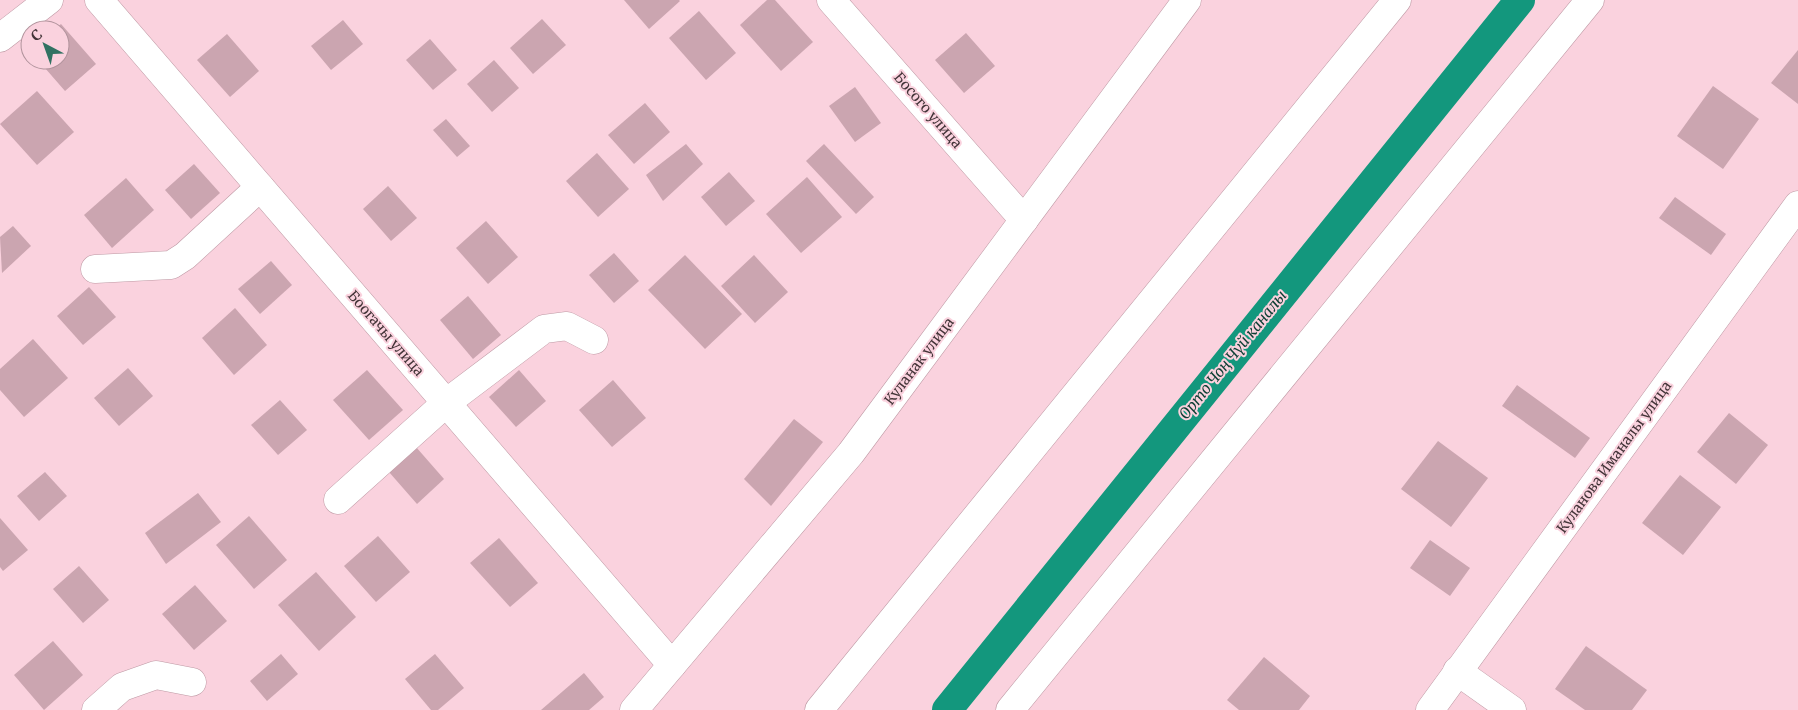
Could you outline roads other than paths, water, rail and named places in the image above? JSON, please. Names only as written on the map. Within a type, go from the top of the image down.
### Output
[{"type":"street","points":[[0,38],[49,0]]},
{"type":"street","name":"Боогачы улица","points":[[99,0],[672,665]]},
{"type":"street","name":"Босого улица","points":[[831,0],[1024,220]]},
{"type":"street","name":"Куланак улица","points":[[634,710],[851,453],[1187,0]]},
{"type":"street","points":[[819,710],[1397,0]]},
{"type":"street","points":[[1010,710],[1590,0]]},
{"type":"street","points":[[95,269],[171,265],[185,256],[260,187]]},
{"type":"street","name":"Куланова Иманалы улица","points":[[1430,710],[1798,205]]},
{"type":"street","points":[[338,500],[446,403],[544,329],[567,326],[594,340]]},
{"type":"street","points":[[1457,671],[1512,710]]},
{"type":"street","points":[[96,710],[122,687],[156,675],[192,682]]},
{"type":"waterway","name":"Орто Чоң Чүй каналы","points":[[947,710],[1520,0]]}]
